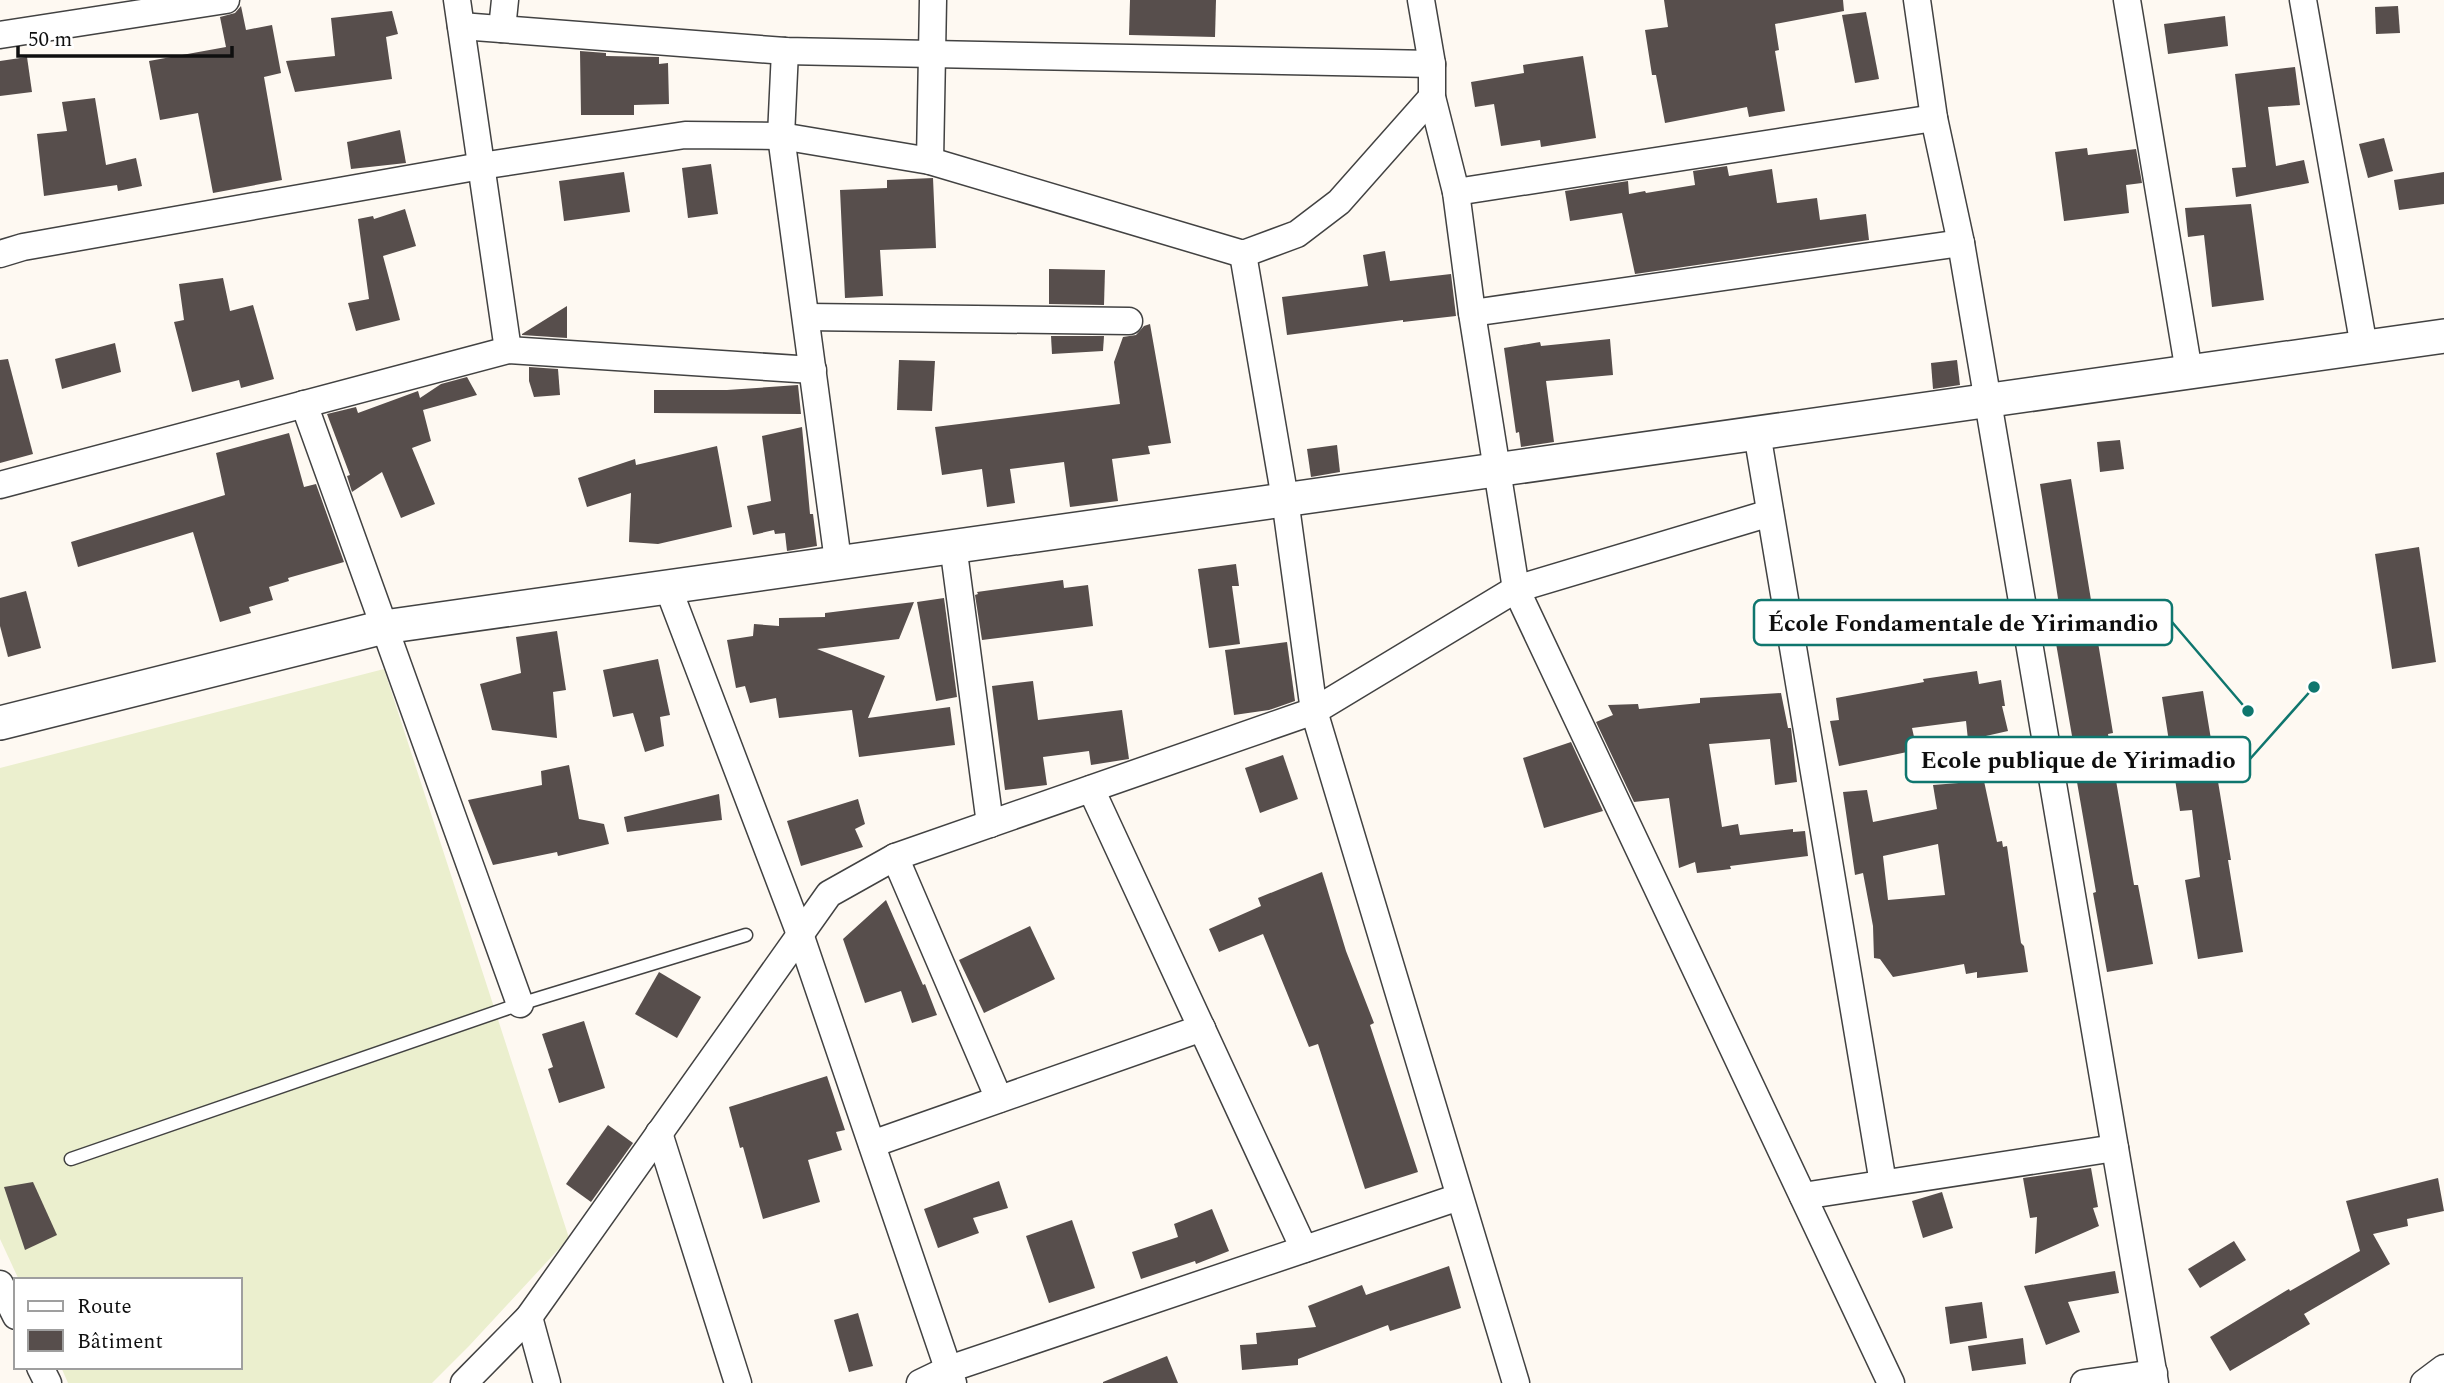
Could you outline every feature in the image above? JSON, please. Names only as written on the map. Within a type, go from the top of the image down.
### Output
[{"type":"street","points":[[0,35],[226,0]]},
{"type":"street","points":[[502,29],[505,0]]},
{"type":"street","points":[[930,161],[933,0]]},
{"type":"street","points":[[1421,0],[1432,64],[1432,97],[1456,192],[1472,313],[1516,589],[1892,1383]]},
{"type":"street","points":[[1917,0],[1934,118],[1961,243],[2155,1378],[2084,1383]]},
{"type":"street","points":[[2127,0],[2189,372]]},
{"type":"street","points":[[2303,0],[2364,347]]},
{"type":"street","points":[[508,350],[459,13],[502,29],[785,51],[1432,64]]},
{"type":"street","points":[[785,51],[781,136],[838,561]]},
{"type":"street","points":[[0,254],[23,247],[481,166],[685,135],[781,136],[930,161],[1243,254],[1297,234],[1339,202],[1432,97]]},
{"type":"street","points":[[1456,192],[1934,118]]},
{"type":"street","points":[[1472,313],[1961,243]]},
{"type":"street","points":[[1243,254],[1285,499],[1314,711],[1516,1383]]},
{"type":"street","points":[[806,317],[1129,321]]},
{"type":"street","points":[[0,723],[384,627],[2444,336]]},
{"type":"street","points":[[0,485],[508,350],[813,370]]},
{"type":"street","points":[[304,404],[520,1004]]},
{"type":"street","points":[[1757,433],[1883,1183]]},
{"type":"street","points":[[464,1383],[529,1317],[828,894],[895,857],[1314,711],[1516,589],[1770,513]]},
{"type":"street","points":[[953,545],[990,824]]},
{"type":"street","points":[[667,585],[800,934],[951,1376]]},
{"type":"street","points":[[1091,789],[1304,1249]]},
{"type":"street","points":[[895,857],[999,1099]]},
{"type":"street","points":[[872,1144],[1202,1028]]},
{"type":"street","points":[[659,1133],[738,1383]]},
{"type":"street","points":[[1803,1196],[2115,1148]]},
{"type":"street","points":[[920,1383],[951,1376],[1304,1249],[1459,1197]]},
{"type":"street","points":[[529,1317],[547,1383]]},
{"type":"street","points":[[2424,1383],[2444,1368]]},
{"type":"lane","points":[[71,1159],[520,1004],[746,935]]},
{"type":"green space","points":[[384,669],[569,1238],[432,1383],[68,1383],[62,1369],[242,1369],[242,1278],[18,1278],[0,1239],[0,768]]},
{"type":"building","points":[[1130,0],[1216,0],[1215,37],[1129,35]]},
{"type":"building","points":[[1664,0],[1843,0],[1844,11],[1775,24],[1779,50],[1775,51],[1785,111],[1749,117],[1747,107],[1665,123],[1656,75],[1652,75],[1645,30],[1668,27]]},
{"type":"building","points":[[241,6],[246,30],[272,25],[281,73],[264,77],[282,180],[213,193],[198,113],[160,120],[149,61],[226,47],[220,17],[235,13]]},
{"type":"building","points":[[2398,6],[2400,33],[2376,34],[2375,7]]},
{"type":"building","points":[[392,11],[398,34],[386,37],[392,79],[295,92],[286,61],[335,56],[331,18]]},
{"type":"building","points":[[1866,12],[1879,79],[1855,83],[1842,15]]},
{"type":"building","points":[[2225,16],[2228,46],[2168,54],[2164,24]]},
{"type":"building","points":[[580,51],[606,53],[606,56],[659,57],[659,64],[668,63],[669,104],[634,105],[634,115],[581,115]]},
{"type":"building","points":[[1583,56],[1596,138],[1541,147],[1540,140],[1501,146],[1494,104],[1475,107],[1471,82],[1524,73],[1523,65]]},
{"type":"building","points":[[27,57],[32,92],[0,96],[0,61]]},
{"type":"building","points":[[2295,67],[2300,105],[2268,107],[2276,166],[2304,160],[2309,183],[2236,197],[2232,168],[2246,167],[2235,74]]},
{"type":"building","points":[[95,98],[106,165],[136,158],[142,186],[118,191],[117,185],[44,196],[37,134],[67,131],[62,102]]},
{"type":"building","points":[[400,130],[406,163],[351,169],[347,142]]},
{"type":"building","points":[[2384,138],[2393,171],[2368,178],[2359,144]]},
{"type":"building","points":[[2087,148],[2088,155],[2136,149],[2142,183],[2126,185],[2129,213],[2064,221],[2055,152]]},
{"type":"building","points":[[711,164],[718,214],[688,218],[682,168]]},
{"type":"building","points":[[1727,166],[1729,176],[1772,169],[1777,203],[1817,198],[1820,220],[1866,214],[1869,240],[1635,274],[1622,213],[1570,221],[1565,191],[1628,181],[1629,194],[1646,193],[1695,185],[1693,171]]},
{"type":"building","points":[[624,172],[630,212],[564,221],[559,181]]},
{"type":"building","points":[[2444,172],[2444,204],[2399,210],[2394,180]]},
{"type":"building","points":[[933,178],[936,248],[880,250],[883,296],[845,298],[840,190],[887,188],[887,180]]},
{"type":"building","points":[[2251,204],[2264,300],[2212,307],[2204,235],[2188,237],[2185,208]]},
{"type":"building","points":[[405,209],[416,246],[383,256],[400,320],[356,331],[348,303],[369,299],[358,219],[373,216],[374,219]]},
{"type":"building","points":[[1385,251],[1390,281],[1451,274],[1456,316],[1287,335],[1282,297],[1368,286],[1363,255]]},
{"type":"building","points":[[1049,269],[1105,270],[1104,305],[1049,304]]},
{"type":"building","points":[[223,278],[230,311],[253,305],[274,379],[241,388],[239,380],[192,392],[174,322],[184,320],[179,284]]},
{"type":"building","points":[[567,306],[567,338],[522,335],[522,334]]},
{"type":"building","points":[[1150,324],[1171,443],[1148,446],[1150,454],[1112,459],[1118,501],[1070,507],[1064,462],[1010,469],[1015,503],[987,507],[982,469],[942,475],[935,427],[1120,404],[1114,362],[1123,337],[1136,335],[1144,326]]},
{"type":"building","points":[[1051,336],[1104,336],[1103,351],[1052,354]]},
{"type":"building","points":[[1610,339],[1613,375],[1546,381],[1554,442],[1521,447],[1519,432],[1516,433],[1504,348],[1540,342],[1541,346]]},
{"type":"building","points":[[115,343],[121,372],[62,389],[55,359]]},
{"type":"building","points":[[8,359],[33,454],[0,463],[0,360]]},
{"type":"building","points":[[899,360],[935,361],[932,411],[897,410]]},
{"type":"building","points":[[1957,360],[1960,385],[1933,389],[1931,363]]},
{"type":"building","points":[[529,367],[558,369],[560,395],[534,397],[529,381]]},
{"type":"building","points":[[467,377],[477,395],[423,410],[431,441],[412,448],[435,504],[401,518],[382,472],[352,492],[347,476],[350,475],[327,414],[356,407],[358,413],[418,391],[420,398],[441,384]]},
{"type":"building","points":[[798,385],[801,414],[654,413],[654,390],[727,390]]},
{"type":"building","points":[[802,427],[810,514],[813,514],[817,546],[787,551],[785,533],[775,534],[774,530],[753,535],[747,506],[771,501],[762,436]]},
{"type":"building","points":[[289,433],[304,487],[316,484],[344,562],[288,578],[289,581],[269,587],[273,600],[249,607],[251,613],[220,622],[193,532],[78,567],[71,542],[225,495],[216,453]]},
{"type":"building","points":[[2120,440],[2124,469],[2100,472],[2097,442]]},
{"type":"building","points":[[1337,445],[1340,472],[1311,477],[1307,449]]},
{"type":"building","points":[[717,446],[732,527],[658,544],[629,542],[631,493],[587,507],[578,478],[635,459],[636,465]]},
{"type":"building","points":[[2071,479],[2113,733],[2108,734],[2134,885],[2138,885],[2153,964],[2107,972],[2073,759],[2076,759],[2053,626],[2062,624],[2040,484]]},
{"type":"building","points":[[2419,547],[2436,662],[2392,669],[2375,554]]},
{"type":"building","points":[[1236,564],[1239,586],[1232,586],[1240,644],[1209,648],[1198,569]]},
{"type":"building","points":[[1063,580],[1064,588],[1088,585],[1093,626],[982,640],[975,595],[977,592]]},
{"type":"building","points":[[26,591],[41,648],[8,657],[0,626],[0,598]]},
{"type":"building","points":[[944,598],[957,697],[936,701],[917,602]]},
{"type":"building","points":[[914,602],[899,639],[817,649],[885,676],[868,718],[950,707],[955,745],[859,757],[852,710],[779,718],[776,698],[750,703],[745,686],[736,688],[727,640],[753,636],[754,624],[779,626],[779,618],[825,617],[825,613]]},
{"type":"building","points":[[557,631],[566,690],[553,692],[557,738],[492,730],[480,684],[521,673],[516,637]]},
{"type":"building","points":[[1287,642],[1295,701],[1269,710],[1234,715],[1225,650]]},
{"type":"building","points":[[658,659],[670,715],[660,717],[664,746],[645,752],[633,713],[613,717],[603,670]]},
{"type":"building","points":[[1977,671],[1979,684],[2001,680],[2005,706],[2002,706],[2008,731],[1968,740],[1966,721],[1912,728],[1917,750],[1839,766],[1830,721],[1839,720],[1836,698],[1924,682],[1923,679]]},
{"type":"building","points":[[1033,681],[1038,720],[1122,710],[1129,759],[1091,765],[1089,751],[1043,757],[1047,785],[1005,790],[992,686]]},
{"type":"building","points":[[2203,691],[2243,952],[2198,959],[2185,880],[2200,877],[2192,810],[2180,811],[2162,697]]},
{"type":"building","points":[[1781,693],[1788,728],[1791,728],[1797,782],[1775,785],[1770,739],[1709,744],[1722,827],[1738,824],[1740,835],[1793,829],[1793,832],[1805,831],[1808,856],[1697,873],[1695,862],[1679,868],[1669,798],[1634,802],[1596,722],[1613,715],[1608,705],[1638,704],[1639,709],[1700,703],[1700,698]]},
{"type":"building","points":[[1571,742],[1603,811],[1544,828],[1523,758]]},
{"type":"building","points":[[1283,755],[1298,799],[1260,813],[1245,768]]},
{"type":"building","points":[[569,765],[579,819],[604,824],[609,844],[558,856],[557,852],[493,865],[468,800],[542,785],[541,771]]},
{"type":"building","points":[[1984,781],[1997,842],[2002,841],[2003,847],[2007,846],[2021,943],[2024,946],[2028,972],[1977,978],[1977,972],[1966,974],[1964,964],[1893,977],[1880,959],[1874,958],[1873,926],[1863,873],[1855,875],[1843,792],[1867,790],[1873,822],[1937,809],[1933,785]],"holes":[[[1938,844],[1945,895],[1888,900],[1883,856]]]},
{"type":"building","points":[[719,794],[722,820],[627,832],[624,817]]},
{"type":"building","points":[[858,799],[865,824],[855,829],[863,847],[801,866],[787,821]]},
{"type":"building","points":[[1322,872],[1346,951],[1374,1023],[1370,1025],[1418,1172],[1365,1189],[1318,1044],[1309,1047],[1263,934],[1219,952],[1209,929],[1261,906],[1258,898]]},
{"type":"building","points":[[886,900],[937,1015],[912,1023],[901,991],[865,1003],[843,939]]},
{"type":"building","points":[[1030,926],[1055,979],[984,1013],[959,960]]},
{"type":"building","points":[[659,972],[701,997],[677,1038],[635,1014]]},
{"type":"building","points":[[584,1021],[605,1088],[559,1103],[548,1069],[553,1067],[542,1034]]},
{"type":"building","points":[[827,1076],[845,1130],[836,1132],[842,1150],[808,1160],[820,1202],[763,1219],[729,1107]]},
{"type":"building","points":[[608,1125],[633,1143],[591,1202],[566,1184]]},
{"type":"building","points":[[2091,1168],[2098,1207],[2093,1208],[2099,1226],[2035,1254],[2037,1217],[2030,1218],[2023,1178]]},
{"type":"building","points":[[2438,1178],[2444,1211],[2407,1219],[2408,1226],[2373,1234],[2390,1264],[2304,1314],[2310,1324],[2230,1371],[2210,1337],[2289,1289],[2290,1291],[2360,1251],[2346,1201]]},
{"type":"building","points":[[999,1181],[1008,1208],[973,1218],[979,1233],[938,1248],[924,1209]]},
{"type":"building","points":[[33,1182],[57,1235],[25,1250],[4,1187]]},
{"type":"building","points":[[1942,1192],[1953,1228],[1923,1238],[1912,1201]]},
{"type":"building","points":[[1212,1209],[1229,1251],[1196,1264],[1195,1261],[1141,1279],[1132,1252],[1178,1237],[1174,1224]]},
{"type":"building","points":[[1072,1220],[1095,1288],[1049,1303],[1026,1236]]},
{"type":"building","points":[[2234,1241],[2246,1260],[2200,1288],[2188,1269]]},
{"type":"building","points":[[1449,1266],[1461,1308],[1390,1331],[1388,1325],[1298,1359],[1298,1365],[1242,1370],[1240,1345],[1257,1344],[1256,1333],[1316,1327],[1308,1306],[1362,1285],[1366,1295]]},
{"type":"building","points":[[2115,1271],[2119,1293],[2068,1302],[2080,1332],[2046,1345],[2024,1286]]},
{"type":"building","points":[[1982,1302],[1987,1338],[1950,1344],[1945,1307]]},
{"type":"building","points":[[858,1313],[873,1366],[849,1372],[834,1320]]},
{"type":"building","points":[[2023,1338],[2026,1364],[1972,1371],[1968,1346]]},
{"type":"building","points":[[1167,1356],[1178,1383],[1103,1383],[1103,1382]]},
{"type":"place","name":"Ecole publique de Yirimadio","points":[[2314,687]]},
{"type":"place","name":"École Fondamentale de Yirimandio","points":[[2248,711]]}]
